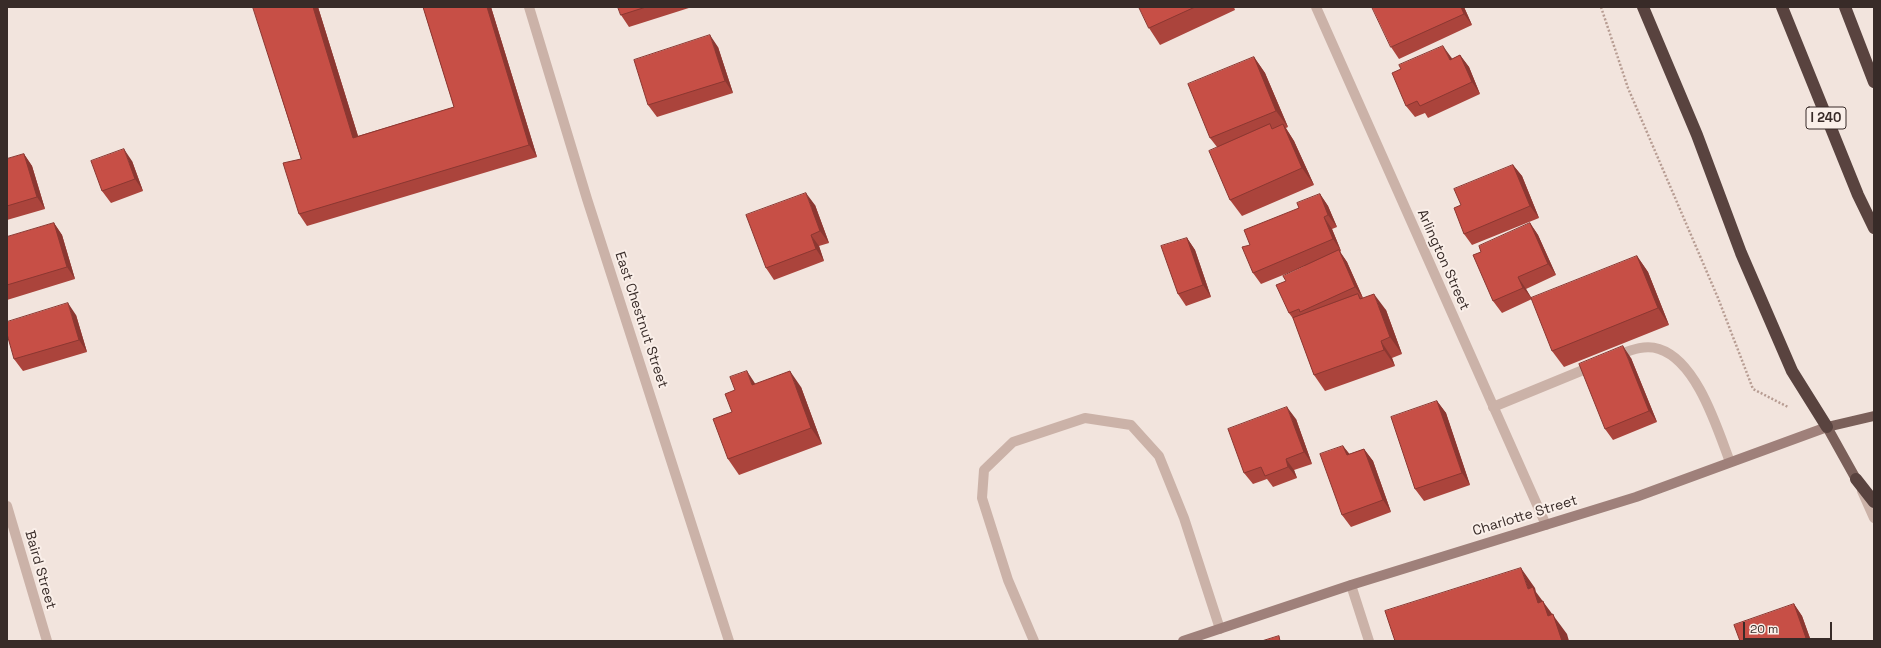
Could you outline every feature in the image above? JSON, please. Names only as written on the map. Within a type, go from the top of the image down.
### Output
[{"type":"highway","points":[[1643,7],[1697,135],[1742,253],[1792,371],[1827,427]]},
{"type":"highway","name":"I 240","points":[[1782,7],[1858,195],[1874,228]]},
{"type":"highway","points":[[1845,7],[1874,82]]},
{"type":"highway","points":[[1856,479],[1874,502]]},
{"type":"main road","name":"Charlotte Street","points":[[1827,427],[1874,416]]},
{"type":"main road","points":[[1827,427],[1856,479]]},
{"type":"street","name":"East Chestnut Street","points":[[529,7],[587,199],[729,641]]},
{"type":"street","name":"Arlington Street","points":[[1316,7],[1546,524]]},
{"type":"street","points":[[1493,407],[1636,348],[1658,348],[1673,355],[1692,376],[1711,412],[1730,462]]},
{"type":"street","points":[[1034,641],[1008,580],[982,498],[984,470],[1013,442],[1085,418],[1131,425],[1159,456],[1184,518],[1220,629]]},
{"type":"street","name":"Charlotte Street","points":[[1183,641],[1546,524],[1636,497],[1827,427]]},
{"type":"street","points":[[1856,479],[1874,518]]},
{"type":"street","name":"Baird Street","points":[[7,506],[47,641]]},
{"type":"street","points":[[1351,586],[1369,641]]},
{"type":"path","points":[[1601,7],[1628,88],[1718,298],[1752,389],[1793,410]]},
{"type":"building","points":[[253,7],[313,7],[353,138],[454,107],[423,7],[487,7],[529,145],[299,214],[283,163],[301,159]]},
{"type":"building","points":[[618,7],[646,7],[621,15]]},
{"type":"building","points":[[1139,7],[1195,7],[1149,28]]},
{"type":"building","points":[[1372,7],[1461,7],[1464,14],[1391,47]]},
{"type":"building","points":[[710,35],[725,81],[648,105],[634,60]]},
{"type":"building","points":[[1443,46],[1450,60],[1460,55],[1472,82],[1420,106],[1417,101],[1406,106],[1392,73],[1401,69],[1399,65]]},
{"type":"building","points":[[1254,57],[1276,111],[1210,138],[1188,84]]},
{"type":"building","points":[[1270,124],[1272,129],[1283,124],[1302,168],[1230,200],[1209,151]]},
{"type":"building","points":[[124,149],[135,179],[102,191],[91,161]]},
{"type":"building","points":[[24,154],[37,197],[7,206],[7,159]]},
{"type":"building","points":[[1513,165],[1530,206],[1464,234],[1454,208],[1461,205],[1454,189]]},
{"type":"building","points":[[806,193],[820,231],[811,235],[816,249],[766,268],[746,215]]},
{"type":"building","points":[[1320,194],[1328,215],[1324,217],[1333,239],[1253,273],[1242,247],[1250,245],[1244,230],[1299,208],[1297,203]]},
{"type":"building","points":[[54,223],[67,267],[7,285],[7,237]]},
{"type":"building","points":[[1530,223],[1548,264],[1518,277],[1523,288],[1493,301],[1473,255],[1481,252],[1479,246]]},
{"type":"building","points":[[1187,238],[1203,285],[1178,294],[1161,246]]},
{"type":"building","points":[[1339,250],[1355,287],[1300,312],[1299,309],[1289,313],[1276,285],[1286,281],[1283,276]]},
{"type":"building","points":[[1637,256],[1658,308],[1552,351],[1531,298]]},
{"type":"building","points":[[1358,294],[1360,299],[1374,294],[1390,337],[1381,341],[1384,350],[1314,375],[1293,318]]},
{"type":"building","points":[[68,303],[79,340],[14,359],[7,334],[7,322]]},
{"type":"building","points":[[1623,346],[1649,411],[1605,429],[1579,364]]},
{"type":"building","points":[[747,371],[752,385],[790,371],[811,428],[728,459],[713,419],[732,412],[725,394],[735,390],[730,377]]},
{"type":"building","points":[[1437,401],[1462,473],[1415,489],[1391,417]]},
{"type":"building","points":[[1287,407],[1304,452],[1286,459],[1288,467],[1265,476],[1261,467],[1244,473],[1228,429]]},
{"type":"building","points":[[1343,446],[1347,455],[1364,449],[1383,500],[1342,515],[1320,454]]},
{"type":"building","points":[[1521,568],[1528,589],[1533,587],[1538,603],[1543,601],[1548,616],[1553,614],[1562,641],[1395,641],[1385,611]]},
{"type":"building","points":[[1794,604],[1806,638],[1796,641],[1740,641],[1734,625]]},
{"type":"building","points":[[1279,636],[1280,641],[1262,641]]}]
